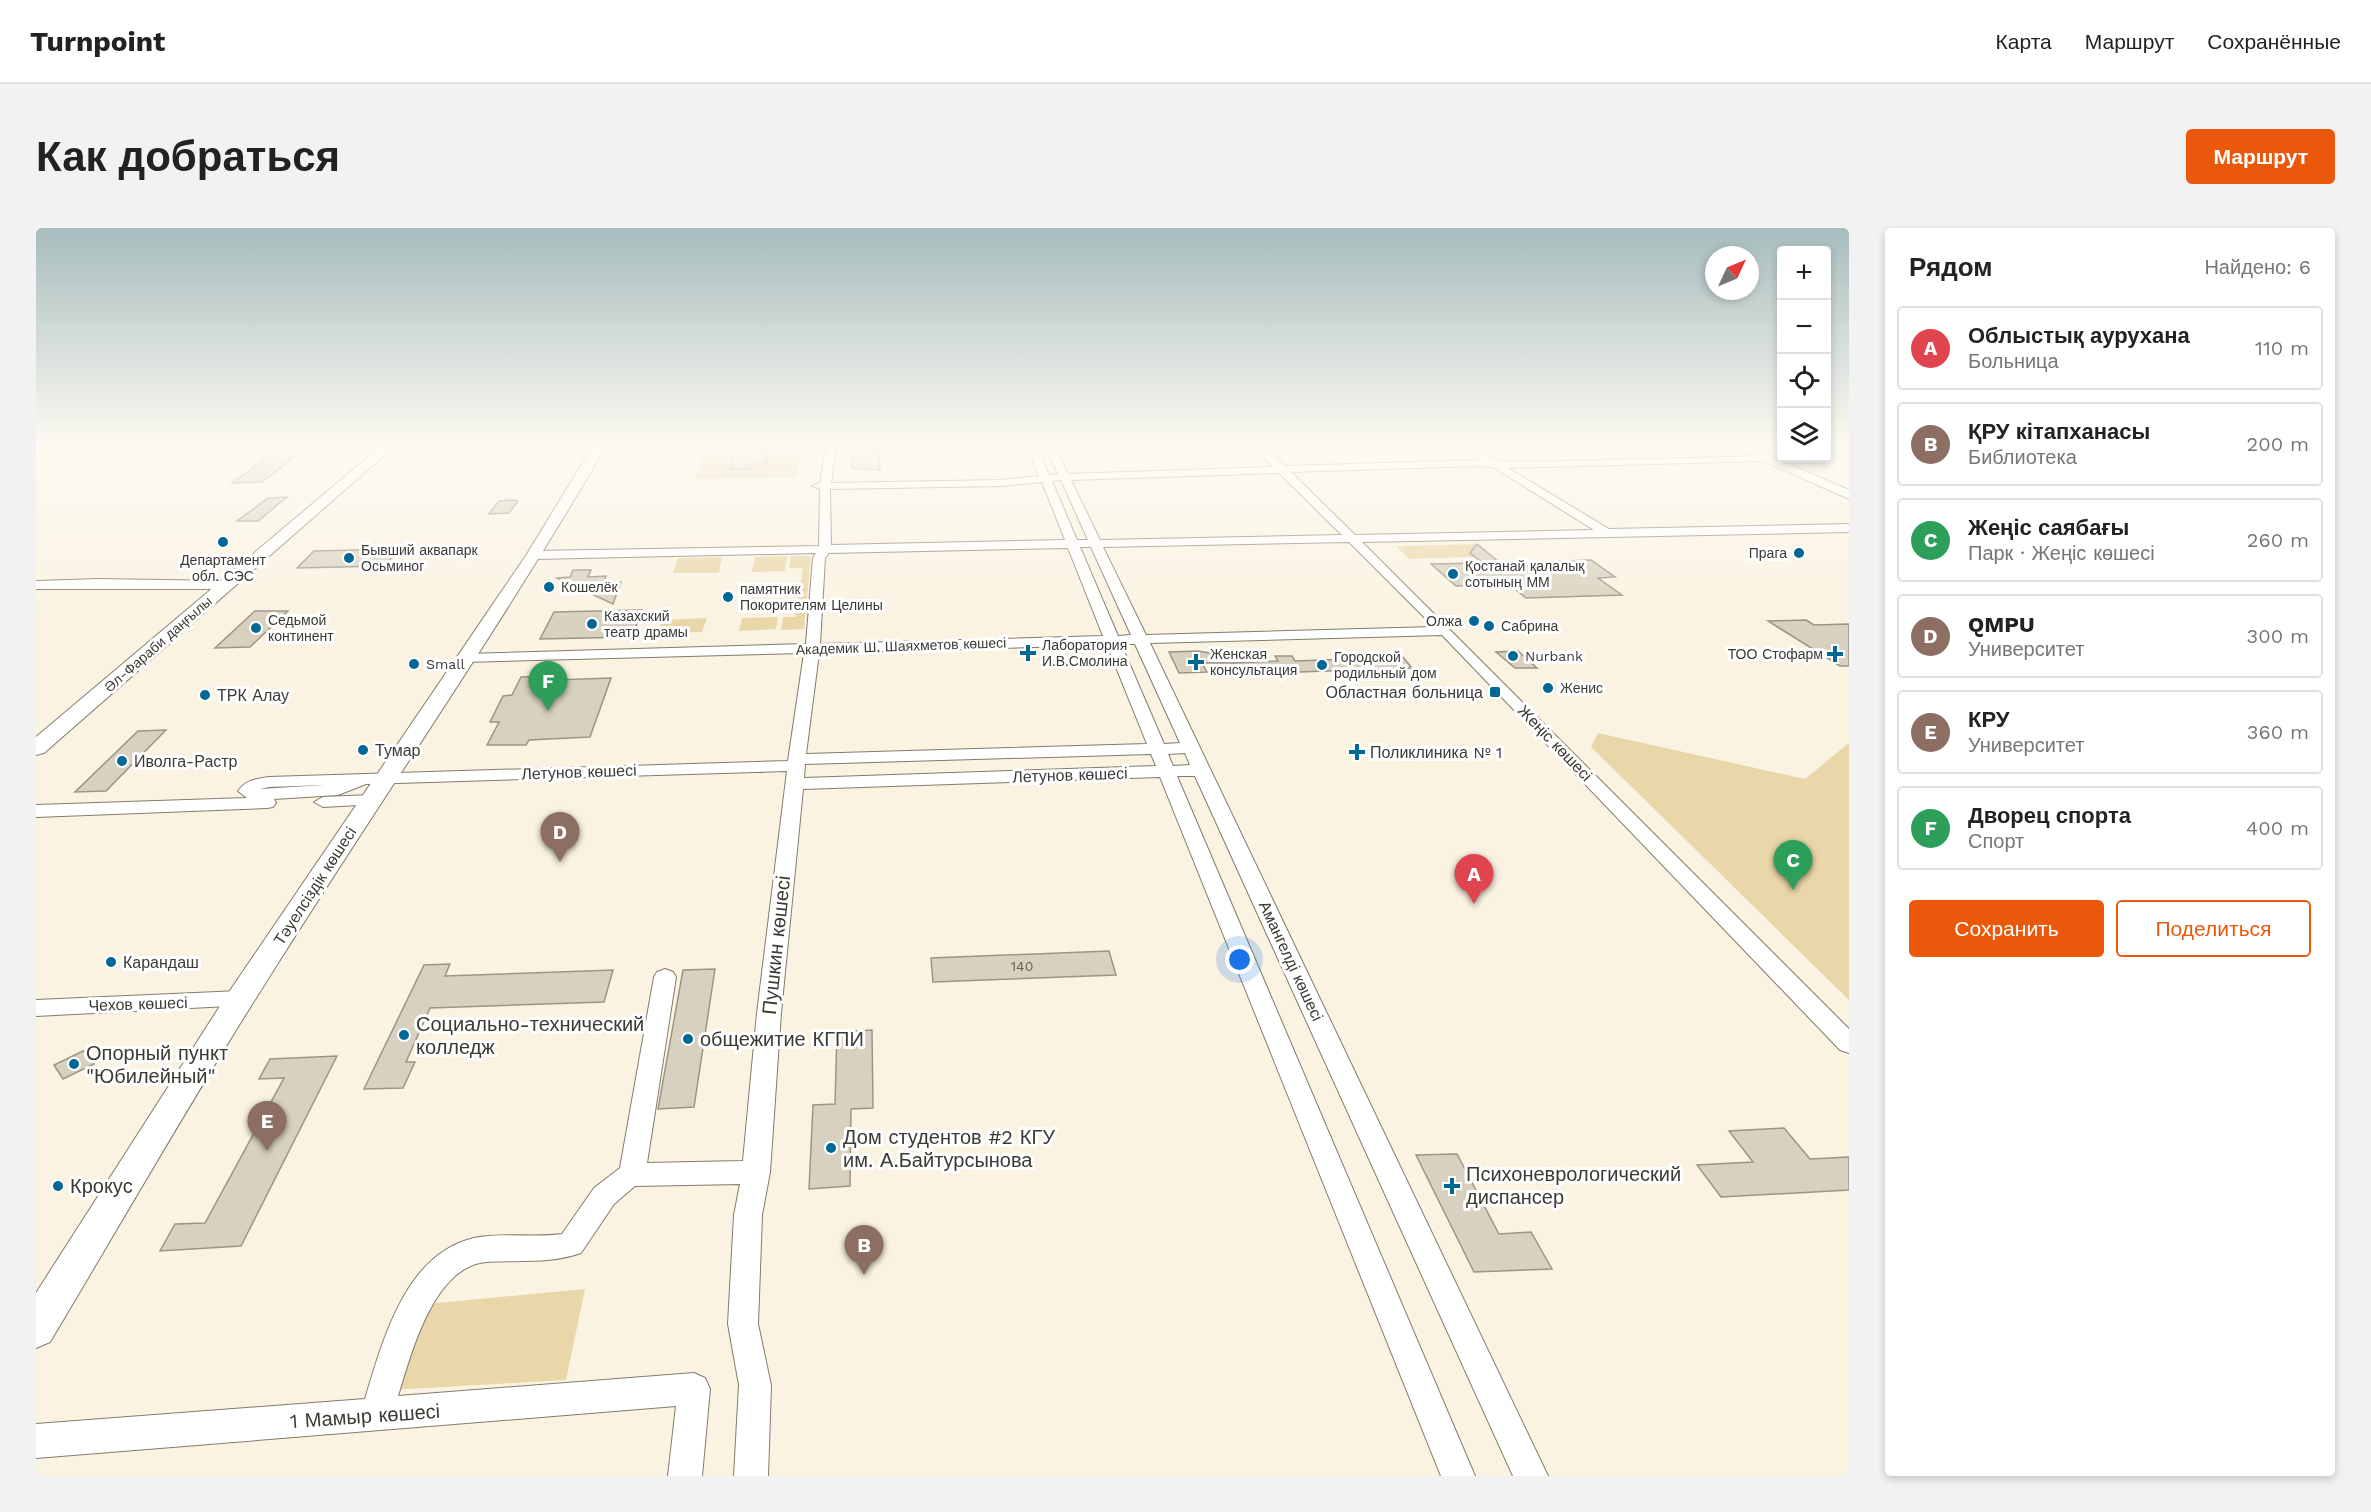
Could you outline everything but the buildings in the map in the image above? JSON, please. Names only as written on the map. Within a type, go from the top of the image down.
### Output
[{"type":"main road","name":"Әл-Фараби даңғылы","points":[[36,748],[321,504]]},
{"type":"main road","name":"Тәуелсіздік көшесі","points":[[36,1329],[373,786],[535,555],[565,504]]},
{"type":"street","name":"Пушкин көшесі","points":[[751,1476],[755,1385],[743,1324],[748,1215],[756,1172],[768,1013],[795,770],[814,642],[820,504]]},
{"type":"street","name":"Амангелді көшесі","points":[[1062,504],[1072,543],[1109,634],[1458,1476]]},
{"type":"street","name":"Амангелді көшесі","points":[[1071,504],[1095,543],[1532,1476]]},
{"type":"street","name":"Жеңіс көшесі","points":[[1315,504],[1441,626],[1849,1044]]},
{"type":"street","points":[[1560,504],[1607,533]]},
{"type":"street","points":[[535,555],[819,552],[1072,543],[1849,528]]},
{"type":"street","points":[[36,585],[99,583],[227,585]]},
{"type":"street","name":"Академик Ш. Шаяхметов көшесі","points":[[468,652],[1441,626]]},
{"type":"street","name":"Летунов көшесі","points":[[373,786],[269,782],[256,784],[247,791],[255,795],[373,786],[795,770],[1191,748]]},
{"type":"street","name":"Летунов көшесі","points":[[795,770],[1166,772],[1202,770]]},
{"type":"street","points":[[36,811],[373,786]]},
{"type":"street","points":[[632,1175],[664,977]]},
{"type":"street","name":"Чехов көшесі","points":[[36,1008],[240,999]]},
{"type":"street","points":[[376,1415],[401,1340],[421,1295],[445,1267],[471,1252],[571,1244],[587,1216],[614,1185],[632,1175],[756,1172]]},
{"type":"street","name":"1 Мамыр көшесі","points":[[36,1441],[694,1389],[685,1476]]},
{"type":"shaded area","points":[[1478,544],[1493,556],[1409,559],[1396,546]]},
{"type":"shaded area","points":[[787,556],[785,571],[752,572],[755,557]]},
{"type":"shaded area","points":[[791,556],[811,556],[804,629],[781,630],[783,617],[795,617],[803,568],[789,568]]},
{"type":"shaded area","points":[[722,557],[719,573],[673,573],[678,558]]},
{"type":"shaded area","points":[[778,617],[776,629],[739,631],[742,618]]},
{"type":"shaded area","points":[[707,618],[702,632],[657,633],[663,620]]},
{"type":"shaded area","points":[[1598,733],[1805,779],[1849,743],[1849,1000],[1591,747]]},
{"type":"shaded area","points":[[585,1289],[566,1380],[389,1390],[427,1304]]},
{"type":"place","name":"Департамент обл. СЭС","points":[[223,542]]},
{"type":"place","name":"Прага","points":[[1799,553]]},
{"type":"place","name":"Бывший аквапарк Осьминог","points":[[349,558]]},
{"type":"place","name":"Қостанай қалалық сотының ММ","points":[[1453,574]]},
{"type":"place","name":"Кошелёк","points":[[549,587]]},
{"type":"place","name":"памятник Покорителям Целины","points":[[728,597]]},
{"type":"place","name":"Олжа","points":[[1474,621]]},
{"type":"place","name":"Казахский театр драмы","points":[[592,624]]},
{"type":"place","name":"Сабрина","points":[[1489,626]]},
{"type":"place","name":"Седьмой континент","points":[[256,628]]},
{"type":"place","name":"Лаборатория И.В.Смолина","points":[[1028,653]]},
{"type":"place","name":"ТОО Стофарм","points":[[1835,654]]},
{"type":"place","name":"Nurbank","points":[[1513,656]]},
{"type":"place","name":"Женская консультация","points":[[1196,662]]},
{"type":"place","name":"Small","points":[[414,664]]},
{"type":"place","name":"Городской родильный дом","points":[[1322,665]]},
{"type":"place","name":"Женис","points":[[1548,688]]},
{"type":"place","name":"Областная больница","points":[[1495,692]]},
{"type":"place","name":"ТРК Алау","points":[[205,695]]},
{"type":"place","name":"Дворец спорта","points":[[548,711]]},
{"type":"place","name":"Тумар","points":[[363,750]]},
{"type":"place","name":"Поликлиника № 1","points":[[1357,752]]},
{"type":"place","name":"Иволга-Растр","points":[[122,761]]},
{"type":"place","name":"QMPU","points":[[560,862]]},
{"type":"place","name":"Жеңіс саябағы","points":[[1793,890]]},
{"type":"place","name":"Облыстық аурухана","points":[[1474,904]]},
{"type":"place","name":"Карандаш","points":[[111,962]]},
{"type":"place","name":"Социально-технический колледж","points":[[404,1035]]},
{"type":"place","name":"общежитие КГПИ","points":[[688,1039]]},
{"type":"place","name":"Опорный пункт \"Юбилейный\"","points":[[74,1064]]},
{"type":"place","name":"Дом студентов #2 КГУ им. А.Байтурсынова","points":[[831,1148]]},
{"type":"place","name":"КРУ","points":[[267,1151]]},
{"type":"place","name":"Крокус","points":[[58,1186]]},
{"type":"place","name":"Психоневрологический диспансер","points":[[1452,1186]]},
{"type":"place","name":"ҚРУ кітапханасы","points":[[864,1275]]}]
